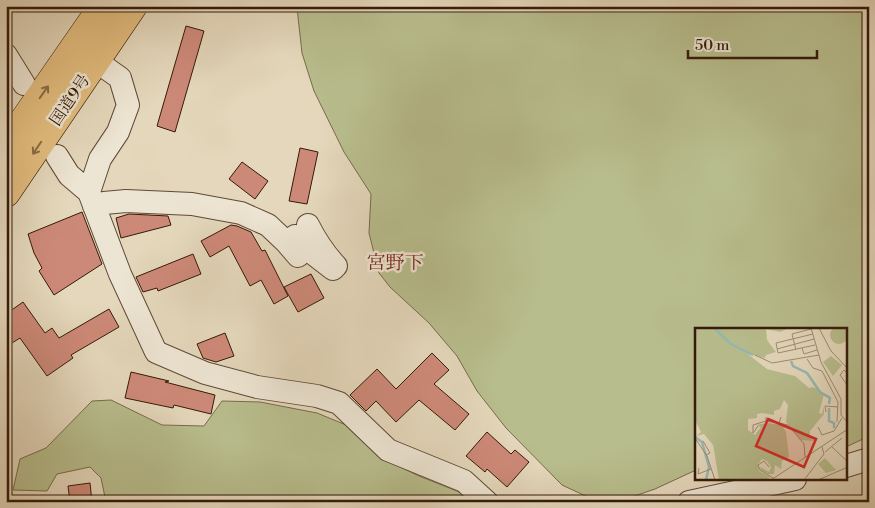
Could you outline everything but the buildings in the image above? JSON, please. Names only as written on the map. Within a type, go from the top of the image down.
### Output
[{"type":"highway","name":"国道9号","points":[[6,193],[86,53],[103,6]]},
{"type":"highway","name":"国道9号","points":[[6,146],[86,53],[133,6]]},
{"type":"street","points":[[86,53],[120,78],[128,105],[118,132],[100,159],[91,199]]},
{"type":"street","points":[[6,54],[24,84]]},
{"type":"street","points":[[57,156],[69,175],[91,199],[120,274],[156,352],[205,373],[257,387],[317,396],[339,403],[388,450],[464,481],[487,502]]},
{"type":"street","points":[[91,199],[104,203],[126,201],[192,204],[241,213],[268,225],[292,249],[295,236],[311,252],[333,269],[336,266],[324,253],[308,225]]},
{"type":"street","points":[[848,465],[869,460]]},
{"type":"street","points":[[689,502],[790,480]]},
{"type":"green space","points":[[299,6],[869,6],[869,433],[863,439],[848,446],[848,328],[695,328],[695,470],[655,489],[623,500],[592,499],[562,485],[506,428],[477,391],[457,356],[429,323],[390,287],[379,273],[369,233],[371,194],[344,152],[314,91],[302,53],[297,8]]},
{"type":"green space","points":[[111,400],[162,425],[204,426],[222,401],[260,402],[317,413],[351,427],[388,461],[462,493],[470,502],[106,502],[101,478],[90,467],[57,474],[47,491],[13,490],[20,459],[46,448],[92,401]]},
{"type":"district","name":"宮野下","points":[[395,263]]}]
